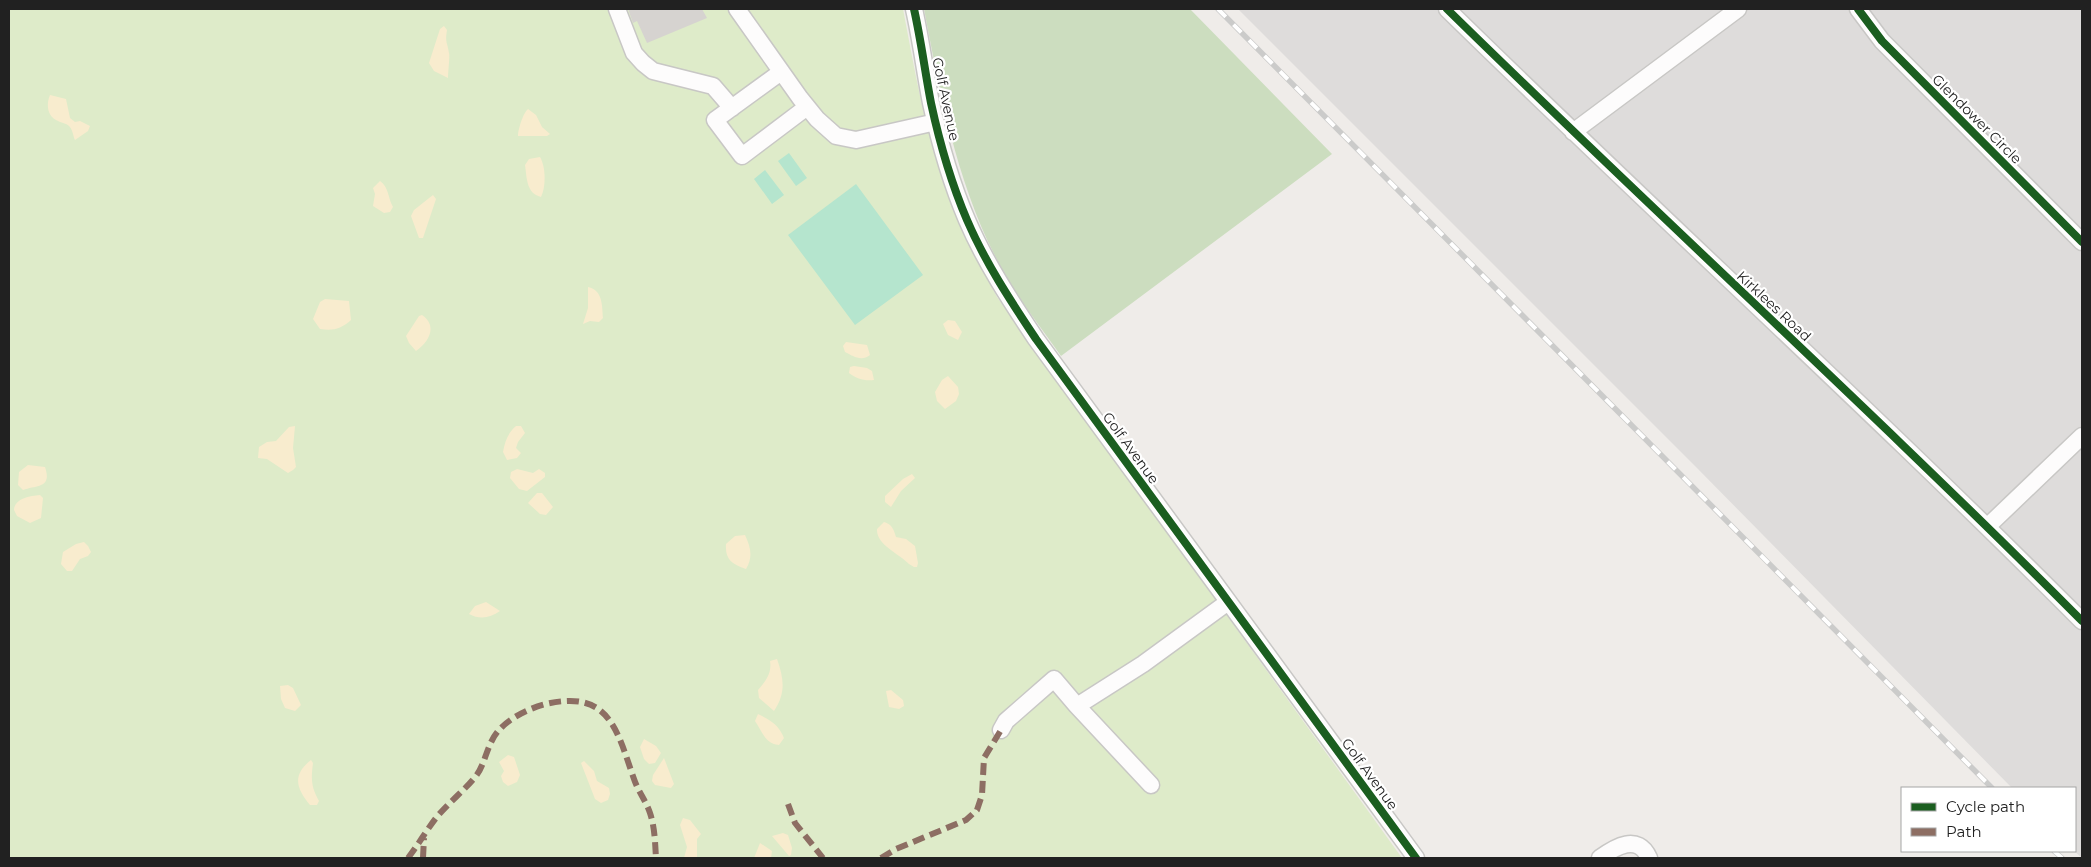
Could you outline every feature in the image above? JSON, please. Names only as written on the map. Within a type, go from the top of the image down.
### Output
[{"type":"street","points":[[617,9],[634,53],[643,63],[654,71],[713,86],[732,108]]},
{"type":"street","points":[[736,9],[817,119],[836,136],[856,140],[936,122]]},
{"type":"street","name":"Golf Avenue","points":[[914,9],[936,122],[966,219],[984,256],[1036,339],[1416,858]]},
{"type":"street","name":"Kirklees Road","points":[[1447,9],[1573,132],[1988,526],[2082,621]]},
{"type":"street","points":[[1573,132],[1738,9]]},
{"type":"street","name":"Glendower Circle","points":[[1858,9],[1882,41],[2082,242]]},
{"type":"street","points":[[781,72],[715,120],[742,156],[807,106]]},
{"type":"street","points":[[1988,526],[2082,436]]},
{"type":"street","points":[[1077,706],[1143,664],[1228,602]]},
{"type":"street","points":[[1001,730],[1006,721],[1054,679],[1151,786]]},
{"type":"street","points":[[1600,858],[1621,845],[1630,844],[1638,846],[1646,852],[1649,858]]},
{"type":"shaded area","points":[[1238,9],[2082,9],[2082,858],[2075,852],[2076,787],[2011,787],[1698,469]]},
{"type":"green space","points":[[9,9],[903,9],[926,121],[941,176],[962,229],[997,297],[1402,858],[9,858]]},
{"type":"green space","points":[[924,9],[1190,9],[1332,154],[1061,356],[1003,271],[987,240],[974,208],[953,143]]},
{"type":"green space","points":[[789,153],[807,178],[796,186],[778,161]]},
{"type":"green space","points":[[765,170],[784,195],[772,204],[754,179]]},
{"type":"green space","points":[[856,184],[923,275],[855,325],[788,235]]},
{"type":"sand","points":[[444,26],[447,30],[446,40],[449,55],[448,78],[434,71],[429,63],[440,29]]},
{"type":"sand","points":[[50,95],[66,99],[70,118],[75,122],[80,121],[90,126],[88,131],[75,140],[67,124],[52,117],[48,106]]},
{"type":"sand","points":[[528,109],[536,115],[542,127],[550,134],[547,136],[518,136],[521,122]]},
{"type":"sand","points":[[540,157],[545,177],[541,197],[530,189],[525,165],[529,159]]},
{"type":"sand","points":[[380,181],[387,190],[393,207],[390,212],[384,213],[373,206],[375,194],[373,188]]},
{"type":"sand","points":[[433,195],[436,199],[423,238],[419,238],[411,216],[414,210]]},
{"type":"sand","points":[[588,287],[597,291],[601,299],[603,318],[599,322],[590,321],[583,324],[588,308]]},
{"type":"sand","points":[[325,299],[349,301],[351,320],[337,329],[320,329],[313,319],[320,302]]},
{"type":"sand","points":[[422,315],[427,319],[431,329],[428,339],[416,351],[406,336],[419,316]]},
{"type":"sand","points":[[948,320],[955,321],[962,332],[958,340],[948,335],[943,324]]},
{"type":"sand","points":[[846,342],[867,345],[870,355],[863,358],[854,357],[845,352],[843,346]]},
{"type":"sand","points":[[850,367],[867,368],[872,371],[874,380],[861,379],[849,373]]},
{"type":"sand","points":[[948,376],[958,387],[959,394],[956,401],[945,409],[937,401],[935,392],[942,380]]},
{"type":"sand","points":[[295,426],[293,448],[296,467],[293,470],[288,473],[267,459],[258,458],[259,447],[267,442],[276,441],[289,427]]},
{"type":"sand","points":[[516,426],[521,426],[525,433],[516,448],[521,453],[517,458],[507,460],[503,452],[505,444],[509,434]]},
{"type":"sand","points":[[28,465],[45,467],[47,479],[38,486],[23,490],[18,485],[19,472]]},
{"type":"sand","points":[[517,469],[533,473],[539,469],[545,473],[545,477],[527,491],[519,489],[510,478],[511,472]]},
{"type":"sand","points":[[912,474],[915,478],[901,491],[891,507],[885,502],[885,496],[903,479]]},
{"type":"sand","points":[[537,493],[542,493],[553,507],[546,515],[540,514],[528,503]]},
{"type":"sand","points":[[40,495],[43,498],[41,518],[30,523],[17,516],[14,510],[20,500]]},
{"type":"sand","points":[[884,522],[891,526],[896,537],[906,539],[915,546],[917,567],[909,564],[880,540],[877,529]]},
{"type":"sand","points":[[745,535],[750,552],[750,560],[746,569],[730,560],[726,549],[726,544],[735,536]]},
{"type":"sand","points":[[84,542],[91,552],[88,556],[80,559],[72,571],[67,571],[61,564],[63,552],[76,544]]},
{"type":"sand","points":[[486,602],[500,611],[485,617],[469,614],[475,606]]},
{"type":"sand","points":[[777,659],[783,686],[781,698],[774,711],[759,698],[758,690],[768,677],[770,661]]},
{"type":"sand","points":[[288,685],[293,688],[301,705],[295,711],[285,708],[281,699],[280,686]]},
{"type":"sand","points":[[891,690],[903,700],[904,706],[899,709],[889,707],[886,691]]},
{"type":"sand","points":[[758,714],[780,730],[784,738],[779,745],[770,742],[764,736],[755,721]]},
{"type":"sand","points":[[644,739],[656,746],[661,753],[655,763],[649,764],[644,759],[640,747]]},
{"type":"sand","points":[[508,755],[514,757],[520,775],[517,782],[508,786],[503,782],[501,776],[504,771],[499,762]]},
{"type":"sand","points":[[664,758],[674,784],[671,788],[655,785],[652,781],[653,775]]},
{"type":"sand","points":[[311,760],[313,763],[313,787],[319,801],[317,805],[310,805],[302,793],[298,782],[301,771]]},
{"type":"sand","points":[[584,761],[594,771],[597,781],[609,788],[608,800],[601,803],[595,799],[581,763]]},
{"type":"sand","points":[[683,818],[690,820],[701,834],[697,839],[697,858],[684,858],[687,847],[680,825]]},
{"type":"sand","points":[[783,833],[788,835],[792,848],[791,855],[789,856],[772,836]]},
{"type":"sand","points":[[760,843],[772,851],[771,858],[754,858]]},
{"type":"building","points":[[628,9],[702,9],[707,18],[647,43],[637,21],[633,23]]},
{"type":"railway","points":[[1218,9],[1991,787]]},
{"type":"railway","points":[[2055,852],[2062,858]]},
{"type":"marked path","points":[[408,858],[436,818],[476,776],[492,740],[500,729],[515,717],[534,708],[567,701],[584,703],[597,708],[608,718],[616,730],[636,783],[650,813],[654,830],[656,858]]},
{"type":"marked path","points":[[881,858],[896,849],[966,820],[977,810],[982,795],[984,758],[1001,730]]},
{"type":"marked path","points":[[788,804],[795,823],[823,858]]},
{"type":"marked path","points":[[423,858],[424,838]]},
{"type":"cycle path","points":[[914,9],[931,103],[946,162],[967,220],[999,281],[1036,339],[1416,858]]},
{"type":"cycle path","points":[[1447,9],[2004,543],[2082,621]]},
{"type":"cycle path","points":[[1858,9],[1882,41],[2082,242]]}]
